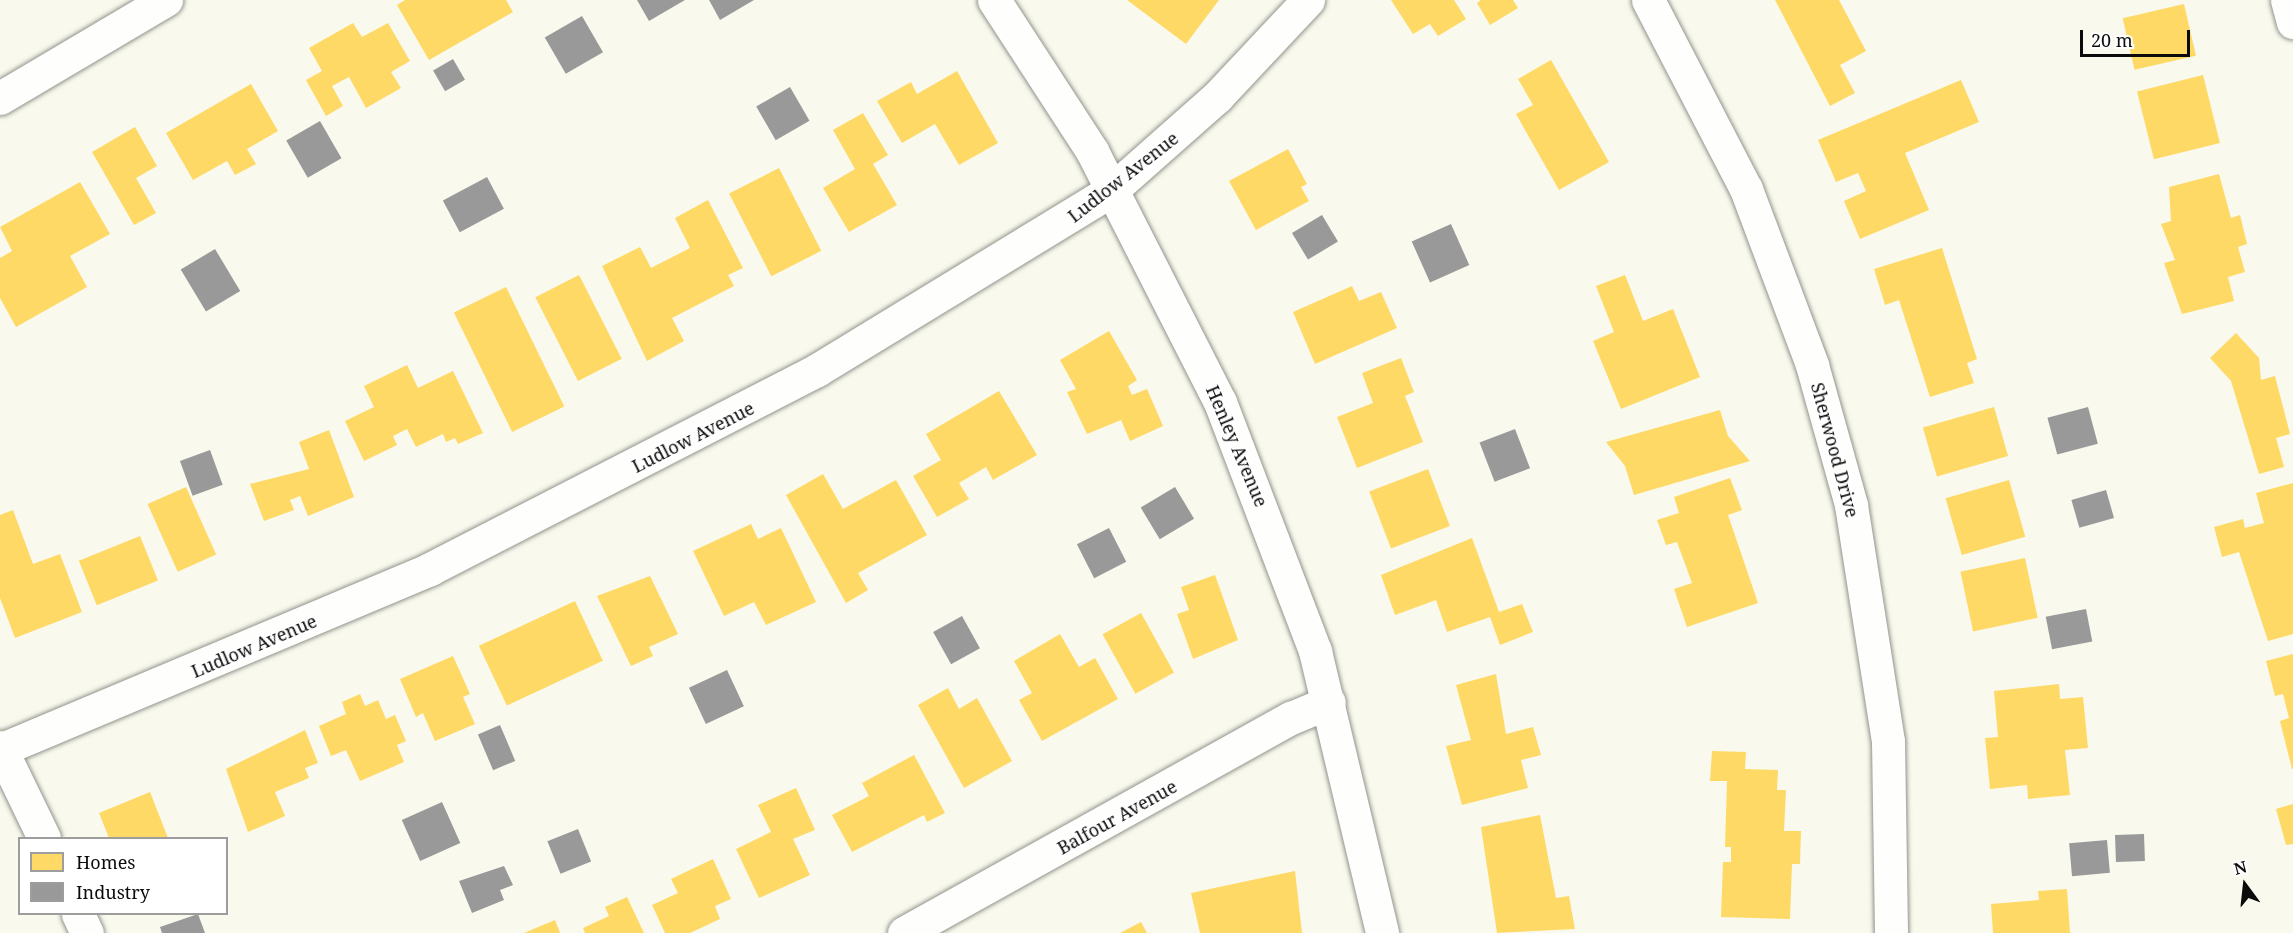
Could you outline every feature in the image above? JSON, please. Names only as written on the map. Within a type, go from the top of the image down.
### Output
[{"type":"street","points":[[0,98],[166,0]]},
{"type":"street","name":"Henley Avenue","points":[[994,0],[1113,189],[1220,402],[1289,577],[1329,702],[1382,933]]},
{"type":"street","name":"Ludlow Avenue","points":[[1,749],[360,601],[669,450],[939,300],[1113,189],[1217,97],[1308,0]]},
{"type":"street","name":"Sherwood Drive","points":[[1648,0],[1746,189],[1812,364],[1851,505],[1888,741],[1891,933]]},
{"type":"street","points":[[2287,0],[2293,22]]},
{"type":"street","name":"Balfour Avenue","points":[[904,933],[1291,718],[1329,702]]},
{"type":"street","points":[[1,749],[44,837]]},
{"type":"street","points":[[78,915],[87,933]]},
{"type":"building: Homes","points":[[405,0],[506,0],[513,12],[429,60],[397,5]]},
{"type":"building: Homes","points":[[1127,0],[1219,0],[1186,44]]},
{"type":"building: Homes","points":[[1391,0],[1454,0],[1466,19],[1438,36],[1430,24],[1413,34]]},
{"type":"building: Homes","points":[[1481,0],[1513,0],[1518,8],[1490,25],[1477,3]]},
{"type":"building: Homes","points":[[1775,0],[1839,0],[1866,51],[1840,65],[1855,93],[1830,106]]},
{"type":"building: Homes","points":[[2184,4],[2196,56],[2135,70],[2123,18]]},
{"type":"building: Homes","points":[[353,23],[362,37],[388,23],[410,61],[391,72],[401,88],[366,108],[349,77],[332,86],[343,106],[326,116],[306,80],[322,71],[309,48]]},
{"type":"building: Homes","points":[[1551,60],[1609,162],[1559,190],[1516,114],[1533,105],[1518,79]]},
{"type":"building: Homes","points":[[957,71],[998,143],[959,165],[935,124],[902,143],[877,101],[911,82],[917,94]]},
{"type":"building: Homes","points":[[2203,75],[2220,143],[2154,159],[2137,91]]},
{"type":"building: Homes","points":[[1961,80],[1979,122],[1905,153],[1929,210],[1860,239],[1844,201],[1866,191],[1858,173],[1836,182],[1818,140]]},
{"type":"building: Homes","points":[[251,84],[278,131],[247,149],[256,164],[235,175],[227,161],[193,180],[166,133]]},
{"type":"building: Homes","points":[[863,113],[888,155],[873,164],[897,205],[849,232],[823,188],[855,169],[833,130]]},
{"type":"building: Homes","points":[[135,127],[157,166],[136,178],[156,213],[134,225],[92,152]]},
{"type":"building: Homes","points":[[1288,149],[1307,184],[1301,187],[1309,201],[1256,230],[1229,181]]},
{"type":"building: Homes","points":[[779,168],[821,251],[771,276],[729,193]]},
{"type":"building: Homes","points":[[2219,174],[2231,218],[2240,215],[2247,244],[2238,247],[2245,272],[2228,277],[2234,301],[2182,314],[2164,263],[2175,260],[2161,224],[2171,221],[2169,187]]},
{"type":"building: Homes","points":[[80,182],[110,234],[70,256],[87,287],[16,327],[0,298],[0,258],[12,251],[0,227]]},
{"type":"building: Homes","points":[[708,200],[743,268],[728,275],[734,286],[672,318],[684,341],[647,361],[602,266],[640,247],[651,268],[690,248],[675,218]]},
{"type":"building: Homes","points":[[1942,248],[1977,359],[1967,363],[1974,383],[1930,397],[1899,300],[1885,305],[1874,269]]},
{"type":"building: Homes","points":[[579,275],[622,359],[578,381],[535,297]]},
{"type":"building: Homes","points":[[1625,275],[1643,321],[1673,309],[1700,377],[1621,409],[1593,341],[1614,332],[1596,286]]},
{"type":"building: Homes","points":[[1352,286],[1359,301],[1381,292],[1397,328],[1315,364],[1293,312]]},
{"type":"building: Homes","points":[[506,287],[564,407],[512,432],[454,312]]},
{"type":"building: Homes","points":[[1109,331],[1137,380],[1128,386],[1132,395],[1147,389],[1163,426],[1130,441],[1121,420],[1087,434],[1067,392],[1076,389],[1060,360]]},
{"type":"building: Homes","points":[[2236,333],[2259,358],[2261,380],[2275,376],[2290,434],[2276,438],[2284,467],[2259,474],[2231,381],[2210,358]]},
{"type":"building: Homes","points":[[1401,358],[1414,392],[1405,396],[1423,442],[1357,468],[1337,417],[1373,403],[1362,373]]},
{"type":"building: Homes","points":[[407,365],[418,388],[453,371],[483,433],[458,444],[455,438],[446,442],[443,434],[416,447],[407,429],[393,436],[397,445],[364,461],[345,421],[374,407],[364,386]]},
{"type":"building: Homes","points":[[999,391],[1037,455],[993,480],[986,467],[959,483],[969,499],[937,517],[913,476],[941,460],[926,434]]},
{"type":"building: Homes","points":[[1994,407],[2008,456],[1937,476],[1923,427]]},
{"type":"building: Homes","points":[[1720,410],[1728,436],[1750,461],[1634,495],[1625,466],[1606,442]]},
{"type":"building: Homes","points":[[329,430],[354,497],[308,516],[300,496],[290,500],[294,510],[264,521],[250,484],[309,469],[299,442]]},
{"type":"building: Homes","points":[[1428,469],[1450,526],[1391,549],[1369,492]]},
{"type":"building: Homes","points":[[823,474],[843,509],[896,480],[927,535],[858,573],[868,590],[846,603],[786,495]]},
{"type":"building: Homes","points":[[1730,478],[1742,510],[1728,515],[1758,603],[1687,627],[1674,589],[1692,583],[1677,542],[1666,545],[1657,520],[1679,513],[1674,497]]},
{"type":"building: Homes","points":[[2009,480],[2025,537],[1962,555],[1946,498]]},
{"type":"building: Homes","points":[[2293,483],[2293,634],[2268,641],[2239,552],[2222,557],[2214,527],[2243,519],[2245,528],[2264,523],[2256,493]]},
{"type":"building: Homes","points":[[186,487],[216,555],[178,572],[148,504]]},
{"type":"building: Homes","points":[[13,510],[33,564],[60,554],[82,612],[15,638],[0,598],[0,515]]},
{"type":"building: Homes","points":[[751,524],[758,539],[781,528],[816,602],[766,625],[754,602],[724,616],[693,551]]},
{"type":"building: Homes","points":[[140,536],[158,581],[97,605],[79,561]]},
{"type":"building: Homes","points":[[1472,538],[1499,612],[1522,604],[1533,632],[1500,645],[1490,617],[1447,632],[1436,600],[1395,615],[1381,575]]},
{"type":"building: Homes","points":[[2025,558],[2038,618],[1973,631],[1960,572]]},
{"type":"building: Homes","points":[[1215,575],[1238,640],[1193,659],[1177,614],[1189,610],[1181,587]]},
{"type":"building: Homes","points":[[650,576],[678,634],[649,647],[653,656],[631,666],[597,596]]},
{"type":"building: Homes","points":[[575,601],[603,661],[507,706],[479,646]]},
{"type":"building: Homes","points":[[1141,613],[1174,672],[1135,694],[1103,634]]},
{"type":"building: Homes","points":[[1060,634],[1079,667],[1095,658],[1118,699],[1042,741],[1019,700],[1032,693],[1014,661]]},
{"type":"building: Homes","points":[[2293,654],[2292,769],[2280,721],[2289,718],[2283,694],[2275,696],[2266,661]]},
{"type":"building: Homes","points":[[453,656],[470,694],[463,697],[475,724],[435,741],[423,713],[416,717],[400,679]]},
{"type":"building: Homes","points":[[1496,674],[1506,734],[1533,727],[1541,755],[1521,760],[1528,788],[1462,805],[1446,746],[1471,740],[1456,685]]},
{"type":"building: Homes","points":[[2059,684],[2060,699],[2083,697],[2088,748],[2065,750],[2070,795],[2028,799],[2027,785],[1990,789],[1985,738],[1998,737],[1994,691]]},
{"type":"building: Homes","points":[[948,688],[959,709],[977,698],[1012,761],[964,788],[918,705]]},
{"type":"building: Homes","points":[[360,694],[365,706],[378,700],[386,719],[395,715],[406,741],[397,745],[404,762],[360,781],[346,750],[331,756],[319,726],[346,714],[342,702]]},
{"type":"building: Homes","points":[[305,730],[318,763],[305,768],[309,778],[275,792],[285,816],[248,832],[226,769]]},
{"type":"building: Homes","points":[[1712,751],[1746,752],[1745,769],[1778,770],[1777,790],[1786,790],[1784,831],[1801,831],[1800,864],[1792,864],[1790,919],[1721,917],[1723,862],[1731,862],[1731,847],[1725,847],[1727,781],[1710,781]]},
{"type":"building: Homes","points":[[914,755],[945,813],[927,822],[924,815],[852,852],[832,815],[869,796],[862,783]]},
{"type":"building: Homes","points":[[796,788],[815,830],[793,839],[810,875],[759,898],[736,849],[771,832],[758,805]]},
{"type":"building: Homes","points":[[150,792],[168,837],[109,837],[99,813]]},
{"type":"building: Homes","points":[[2293,804],[2293,844],[2286,845],[2276,809]]},
{"type":"building: Homes","points":[[1540,815],[1556,898],[1569,896],[1575,929],[1497,933],[1481,827]]},
{"type":"building: Homes","points":[[713,859],[731,899],[715,906],[720,919],[690,933],[665,933],[652,905],[678,893],[671,879]]},
{"type":"building: Homes","points":[[1295,871],[1302,933],[1200,933],[1191,893]]},
{"type":"building: Homes","points":[[2067,889],[2070,933],[1993,933],[1991,904],[2039,900],[2038,891]]},
{"type":"building: Homes","points":[[627,897],[644,933],[585,933],[583,928],[609,916],[605,907]]},
{"type":"building: Homes","points":[[555,920],[560,933],[524,933]]},
{"type":"building: Homes","points":[[1141,922],[1147,933],[1120,933]]},
{"type":"building: Industry","points":[[637,0],[685,0],[649,21]]},
{"type":"building: Industry","points":[[709,0],[754,0],[720,20]]},
{"type":"building: Industry","points":[[582,16],[603,52],[566,74],[545,38]]},
{"type":"building: Industry","points":[[453,59],[465,80],[445,91],[433,70]]},
{"type":"building: Industry","points":[[790,87],[810,121],[776,140],[756,106]]},
{"type":"building: Industry","points":[[320,121],[342,158],[308,178],[286,140]]},
{"type":"building: Industry","points":[[487,177],[504,209],[460,232],[443,200]]},
{"type":"building: Industry","points":[[1322,215],[1338,242],[1308,260],[1292,233]]},
{"type":"building: Industry","points":[[1451,224],[1469,265],[1430,283],[1412,241]]},
{"type":"building: Industry","points":[[215,249],[240,291],[206,312],[181,270]]},
{"type":"building: Industry","points":[[2088,407],[2098,444],[2057,455],[2047,418]]},
{"type":"building: Industry","points":[[1515,429],[1530,468],[1495,482],[1480,443]]},
{"type":"building: Industry","points":[[210,450],[223,485],[193,496],[180,461]]},
{"type":"building: Industry","points":[[1175,487],[1194,519],[1160,539],[1141,508]]},
{"type":"building: Industry","points":[[2106,490],[2114,518],[2079,528],[2071,500]]},
{"type":"building: Industry","points":[[1109,528],[1126,562],[1094,578],[1077,544]]},
{"type":"building: Industry","points":[[2086,609],[2092,641],[2052,649],[2046,617]]},
{"type":"building: Industry","points":[[962,616],[980,648],[951,664],[933,632]]},
{"type":"building: Industry","points":[[727,670],[744,706],[706,724],[689,688]]},
{"type":"building: Industry","points":[[500,725],[515,761],[493,770],[478,734]]},
{"type":"building: Industry","points":[[442,802],[460,843],[420,861],[402,820]]},
{"type":"building: Industry","points":[[578,829],[591,861],[561,874],[547,841]]},
{"type":"building: Industry","points":[[2144,834],[2145,861],[2116,862],[2115,835]]},
{"type":"building: Industry","points":[[2107,840],[2110,873],[2072,876],[2069,843]]},
{"type":"building: Industry","points":[[504,866],[513,885],[500,890],[504,900],[472,913],[459,881]]},
{"type":"building: Industry","points":[[198,915],[205,933],[162,933],[160,927]]}]
